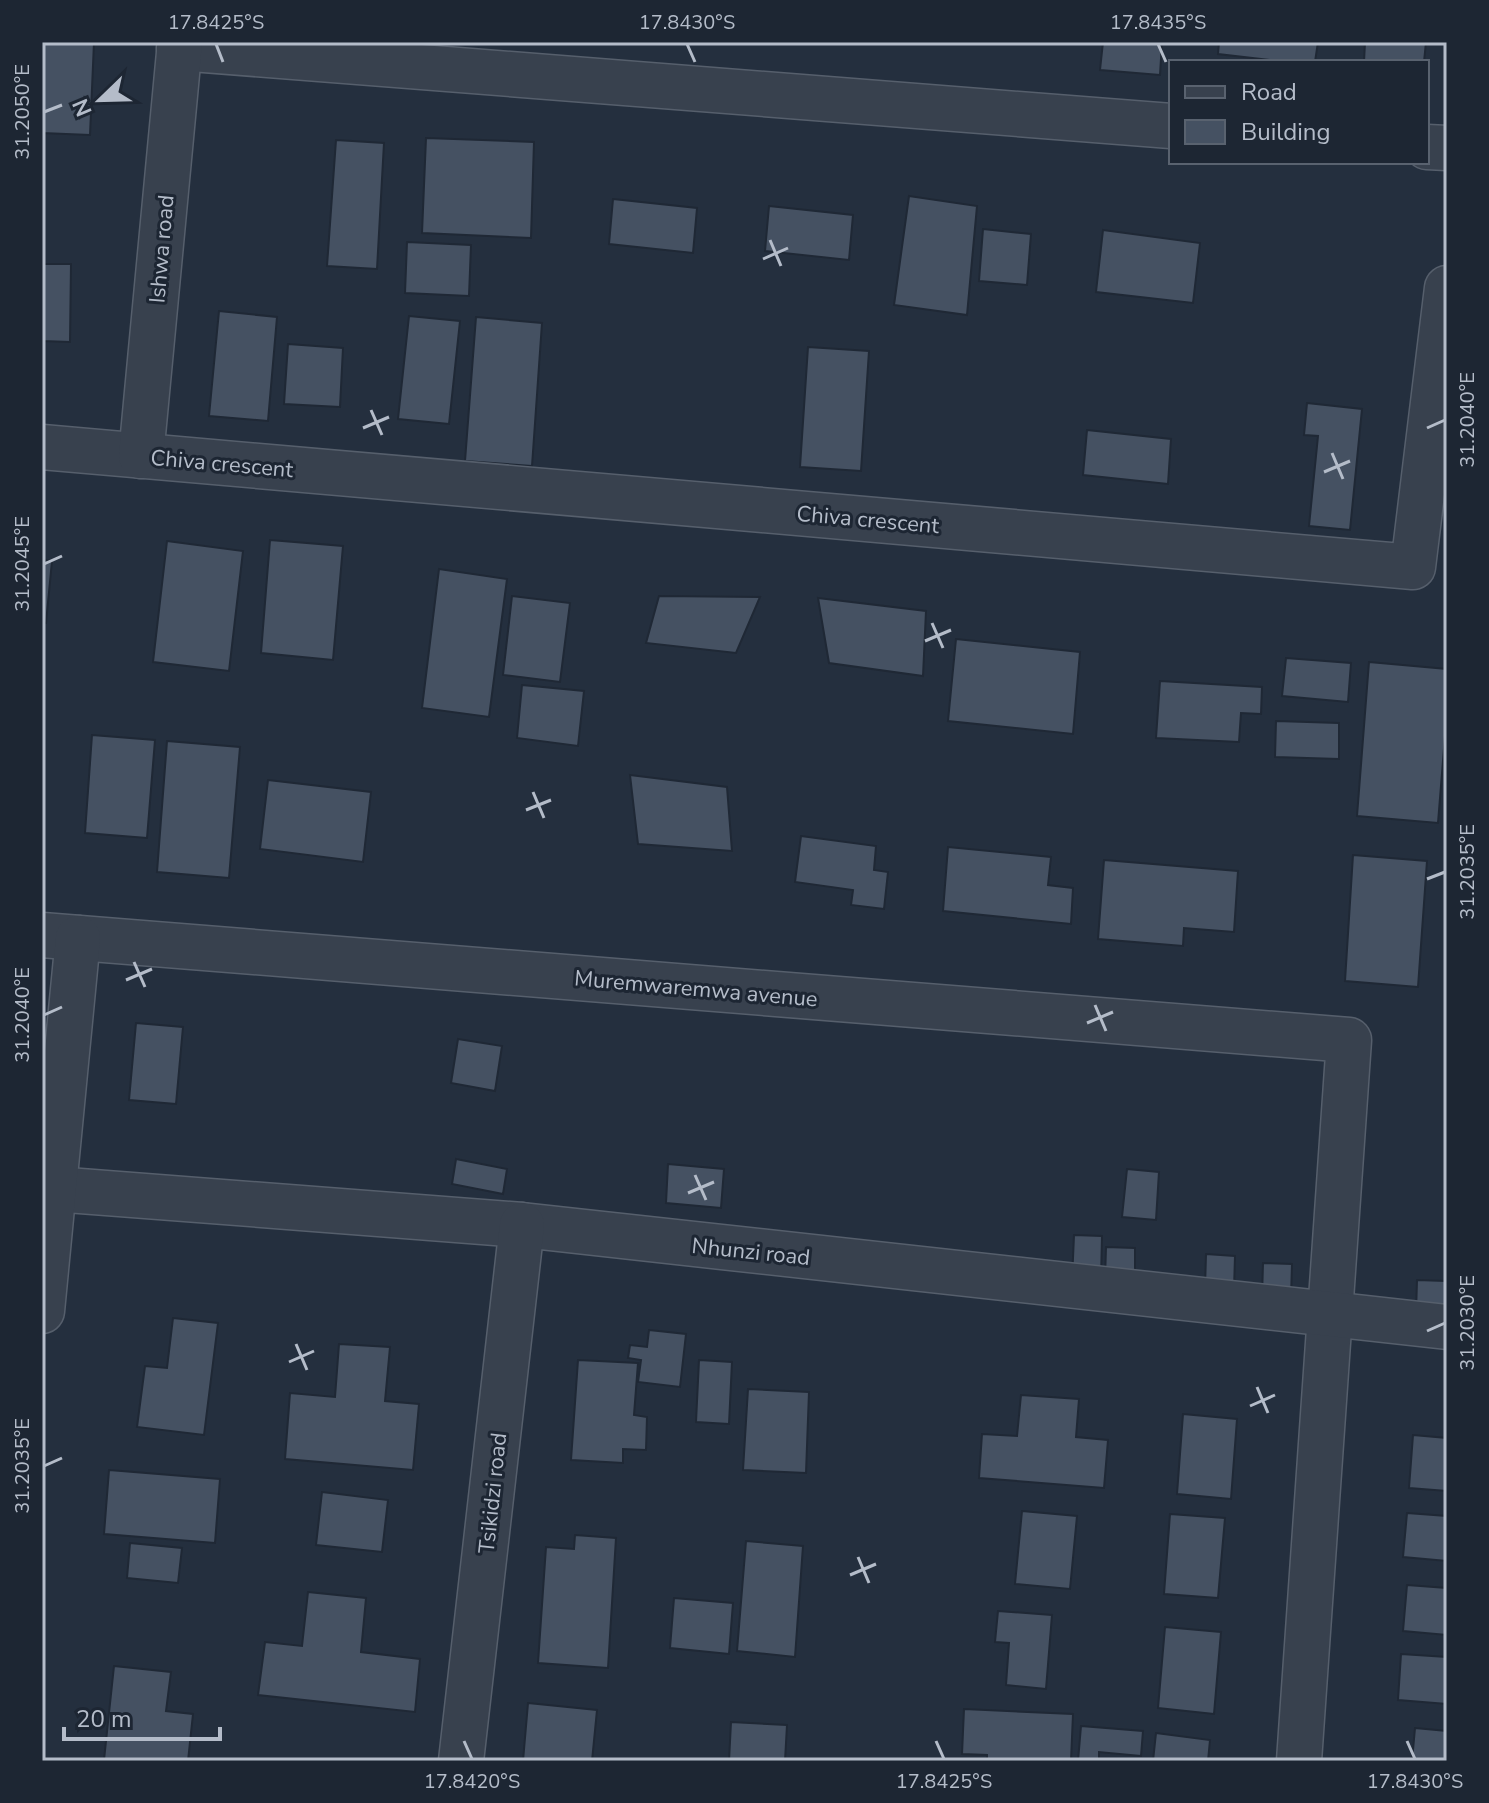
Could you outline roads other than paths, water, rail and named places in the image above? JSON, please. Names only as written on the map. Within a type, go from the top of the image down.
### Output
[{"type":"street","points":[[180,45],[1169,126]]},
{"type":"street","name":"Ishwa road","points":[[141,456],[180,45]]},
{"type":"street","name":"Chiva crescent","points":[[42,447],[1430,569],[1447,288]]},
{"type":"street","points":[[42,1311],[54,1189],[60,937]]},
{"type":"street","name":"Muremwaremwa avenue","points":[[60,937],[1349,1040],[1330,1316]]},
{"type":"street","name":"Nhunzi road","points":[[54,1189],[522,1225],[1447,1327]]},
{"type":"street","name":"Tsikidzi road","points":[[461,1761],[522,1225]]},
{"type":"street","points":[[1299,1761],[1330,1316]]}]
